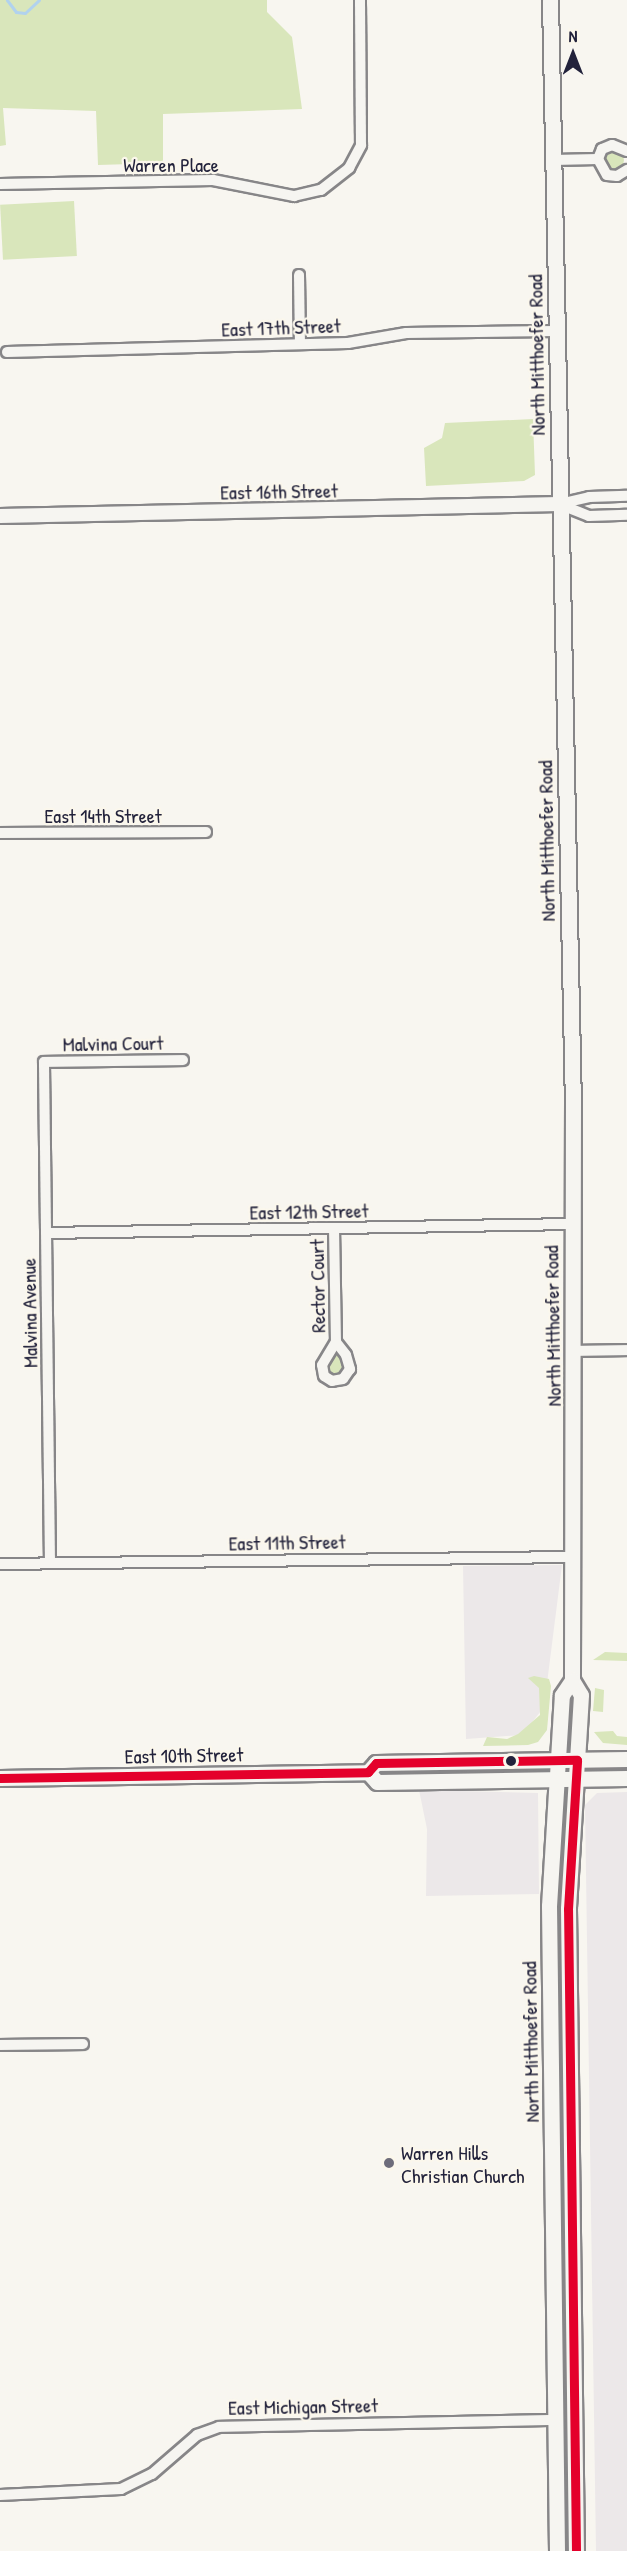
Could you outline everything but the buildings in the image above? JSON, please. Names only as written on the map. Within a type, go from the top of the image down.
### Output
[{"type":"main road","name":"North Mitthoefer Road","points":[[550,0],[573,1092],[575,1557],[572,1680],[562,1695],[550,1901],[557,2551]]},
{"type":"main road","name":"North Mitthoefer Road","points":[[572,1680],[581,1695],[569,1870],[576,2551]]},
{"type":"main road","name":"East 10th Street","points":[[0,1778],[368,1772],[376,1763],[627,1759]]},
{"type":"main road","name":"East 10th Street","points":[[368,1772],[377,1782],[627,1778]]},
{"type":"main road","points":[[550,1901],[559,1908],[560,1945],[569,1958]]},
{"type":"street","name":"Warren Place","points":[[0,184],[213,180],[282,194],[309,194],[334,182],[349,168],[361,145],[363,116],[360,0]]},
{"type":"street","points":[[597,159],[602,150],[612,144],[627,151]]},
{"type":"street","points":[[553,160],[597,159]]},
{"type":"street","points":[[597,159],[607,175],[617,177],[627,170]]},
{"type":"street","points":[[299,275],[300,344]]},
{"type":"street","name":"East 17th Street","points":[[7,352],[348,343],[406,333],[556,331]]},
{"type":"street","points":[[559,504],[589,497],[627,496]]},
{"type":"street","points":[[559,504],[589,516],[627,515]]},
{"type":"street","name":"East 16th Street","points":[[0,516],[559,504]]},
{"type":"street","name":"East 14th Street","points":[[0,833],[206,832]]},
{"type":"street","name":"Malvina Court","points":[[44,1062],[183,1060]]},
{"type":"street","name":"Malvina Avenue","points":[[44,1062],[50,1563]]},
{"type":"street","name":"East 12th Street","points":[[46,1233],[572,1224]]},
{"type":"street","name":"Rector Court","points":[[334,1228],[336,1342]]},
{"type":"street","points":[[574,1351],[627,1350]]},
{"type":"street","name":"East 11th Street","points":[[0,1563],[575,1557]]},
{"type":"street","points":[[0,2045],[83,2044]]},
{"type":"street","name":"East Michigan Street","points":[[0,2495],[122,2489],[152,2474],[196,2435],[219,2427],[556,2420]]},
{"type":"shaded area","points":[[562,1565],[544,1707],[522,1735],[466,1739],[463,1566]]},
{"type":"shaded area","points":[[419,1790],[538,1793],[539,1894],[426,1896],[427,1829]]},
{"type":"shaded area","points":[[627,1792],[627,2551],[596,2551],[585,1805],[597,1793]]},
{"type":"green space","points":[[0,0],[267,0],[267,12],[292,37],[302,109],[163,114],[163,163],[98,165],[96,111],[3,108],[6,145],[0,146]]},
{"type":"green space","points":[[614,150],[621,153],[624,160],[621,167],[614,170],[607,167],[604,160],[607,153]]},
{"type":"green space","points":[[74,201],[77,256],[3,260],[0,205]]},
{"type":"green space","points":[[533,419],[535,475],[524,481],[426,486],[424,448],[442,438],[445,423]]},
{"type":"green space","points":[[336,1347],[345,1360],[344,1371],[332,1376],[326,1371],[329,1356]]},
{"type":"green space","points":[[605,1652],[627,1653],[627,1661],[593,1660]]},
{"type":"green space","points":[[534,1676],[549,1679],[551,1686],[547,1730],[538,1742],[528,1745],[483,1746],[487,1737],[507,1739],[518,1734],[540,1715],[539,1688],[528,1678]]},
{"type":"green space","points":[[595,1688],[604,1690],[603,1712],[593,1711]]},
{"type":"green space","points":[[613,1731],[617,1736],[627,1737],[627,1745],[603,1743],[594,1732]]},
{"type":"green space","points":[[451,1767],[450,1771],[378,1775],[378,1769]]},
{"type":"waterway","points":[[7,0],[16,12],[25,13],[39,0]]},
{"type":"transit line","points":[[0,1778],[368,1772],[376,1763],[577,1760]]},
{"type":"transit line","points":[[576,2551],[568,1909],[577,1760]]},
{"type":"place","name":"Warren Hills Christian Church","points":[[389,2163]]}]
